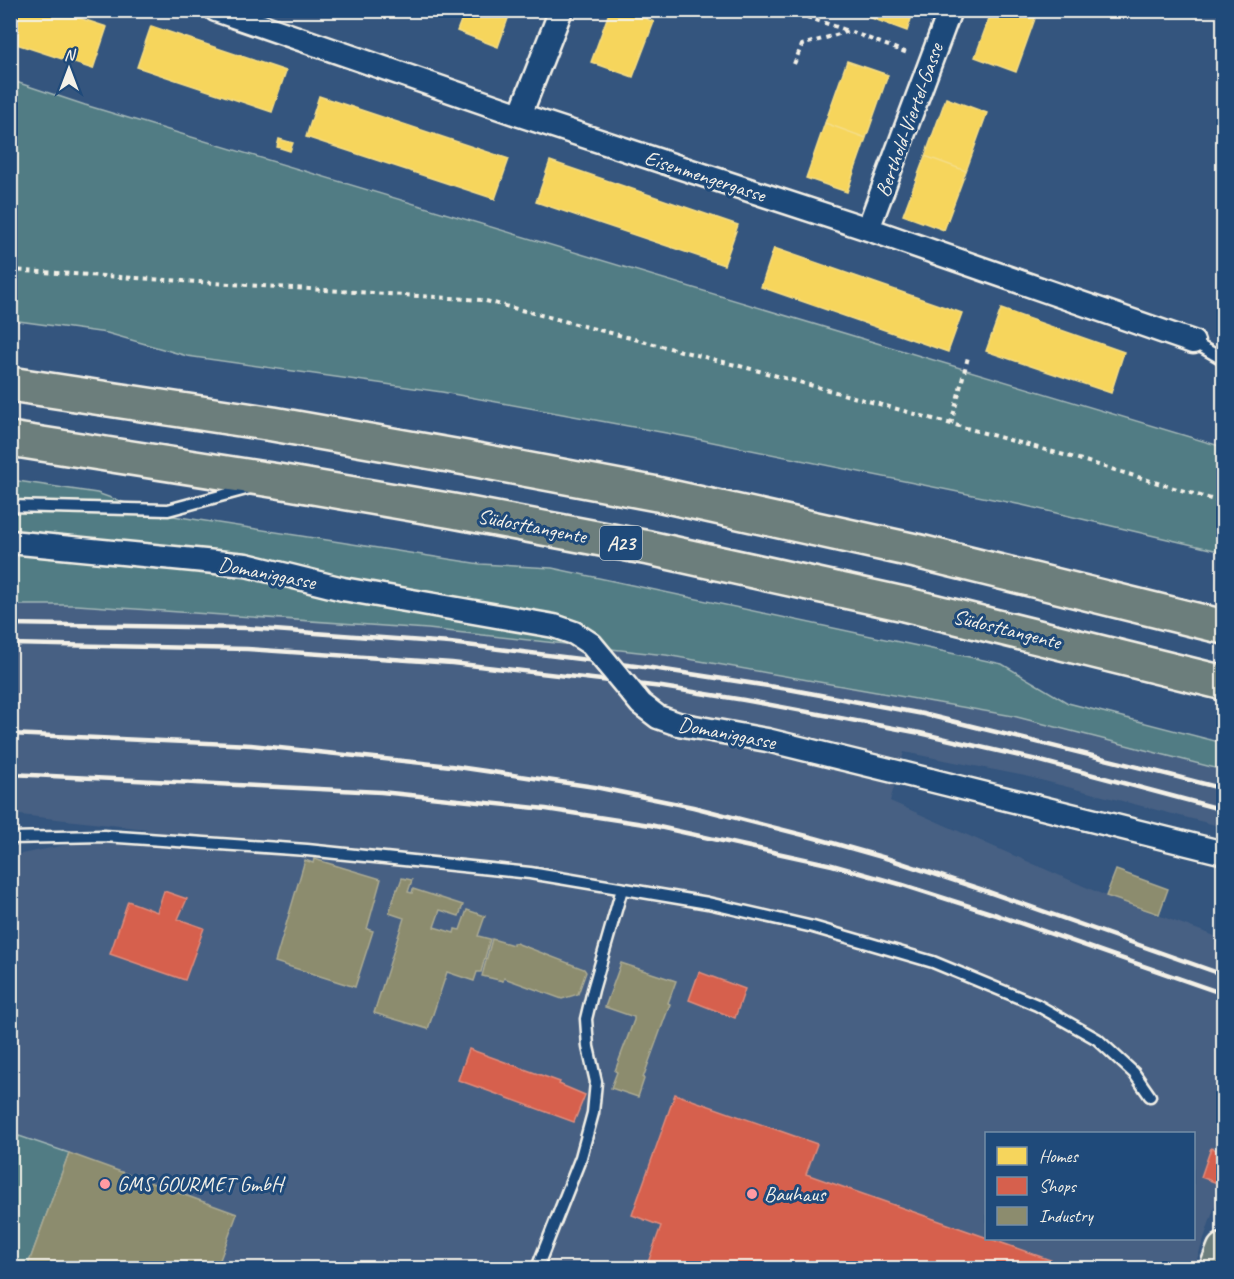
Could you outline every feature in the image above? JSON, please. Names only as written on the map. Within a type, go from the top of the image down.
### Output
[{"type":"main road","points":[[10,384],[273,424],[657,494],[916,552],[1224,627]]},
{"type":"main road","name":"Südosttangente","points":[[10,439],[278,480],[649,548],[904,604],[1224,683]]},
{"type":"main road","points":[[1217,1269],[1224,1250]]},
{"type":"street","name":"Eisenmengergasse","points":[[216,10],[520,115],[868,229],[1193,342]]},
{"type":"street","points":[[520,115],[561,10]]},
{"type":"street","name":"Berthold-Viertel-Gasse","points":[[868,229],[950,10]]},
{"type":"street","name":"Domaniggasse","points":[[10,542],[246,565],[343,590],[554,626],[574,633],[591,644],[641,704],[658,717],[678,724],[768,740],[1224,853]]},
{"type":"lane","points":[[1193,342],[1224,360]]},
{"type":"lane","points":[[10,506],[168,510],[278,480]]},
{"type":"lane","points":[[10,838],[104,836],[307,850],[530,873],[708,903],[813,927],[933,962],[1037,1005],[1097,1039],[1134,1073],[1149,1096]]},
{"type":"lane","points":[[537,1269],[581,1157],[593,1113],[596,1082],[588,1047],[586,1019],[622,889]]},
{"type":"path","points":[[807,17],[931,61]]},
{"type":"path","points":[[794,64],[802,45],[849,32]]},
{"type":"path","points":[[10,270],[482,300],[759,371],[1075,458],[1224,503]]},
{"type":"path","points":[[951,424],[968,357]]},
{"type":"shaded area","points":[[11,605],[77,605],[428,629],[666,655],[1013,716],[1223,770],[1223,827],[1025,776],[904,752],[890,801],[1106,896],[1223,939],[1223,1182],[1194,1268],[11,1268],[11,856],[147,829],[11,814]]},
{"type":"green space","points":[[10,80],[85,105],[1223,447],[1223,552],[1022,505],[688,437],[442,392],[187,356],[107,333],[11,320]]},
{"type":"green space","points":[[11,480],[97,493],[154,513],[480,564],[552,568],[1002,664],[1068,703],[1223,743],[1223,770],[1013,716],[666,655],[428,629],[77,605],[11,605]]},
{"type":"green space","points":[[19,1136],[69,1153],[27,1268],[11,1268],[11,1157]]},
{"type":"building: Homes","points":[[10,10],[55,10],[107,27],[93,69],[10,42]]},
{"type":"building: Homes","points":[[465,10],[511,10],[498,47],[457,31]]},
{"type":"building: Homes","points":[[610,10],[650,10],[647,19],[654,22],[633,77],[591,62]]},
{"type":"building: Homes","points":[[868,10],[914,10],[907,31],[866,16]]},
{"type":"building: Homes","points":[[992,10],[1031,10],[1037,13],[1016,72],[975,57]]},
{"type":"building: Homes","points":[[151,26],[286,71],[272,112],[137,67]]},
{"type":"building: Homes","points":[[847,61],[888,75],[866,138],[825,123]]},
{"type":"building: Homes","points":[[319,96],[509,159],[495,199],[306,137]]},
{"type":"building: Homes","points":[[946,98],[987,113],[966,171],[925,156]]},
{"type":"building: Homes","points":[[825,123],[866,138],[847,192],[806,178]]},
{"type":"building: Homes","points":[[279,139],[293,143],[290,151],[277,147]]},
{"type":"building: Homes","points":[[925,156],[966,171],[944,230],[903,215]]},
{"type":"building: Homes","points":[[550,161],[738,225],[724,265],[536,202]]},
{"type":"building: Homes","points":[[774,248],[962,313],[948,352],[761,287]]},
{"type":"building: Homes","points":[[1001,309],[1124,352],[1111,393],[986,351]]},
{"type":"building: Shops","points":[[164,891],[187,899],[178,919],[204,928],[185,980],[110,954],[128,901],[157,912]]},
{"type":"building: Shops","points":[[699,972],[745,989],[735,1018],[689,1000]]},
{"type":"building: Shops","points":[[469,1049],[560,1082],[559,1084],[585,1095],[574,1122],[458,1080]]},
{"type":"building: Shops","name":"Bauhaus","points":[[675,1094],[817,1144],[806,1174],[985,1237],[985,1240],[993,1240],[1073,1268],[646,1268],[661,1226],[632,1215]]},
{"type":"building: Shops","points":[[1211,1148],[1224,1152],[1224,1174],[1220,1184],[1201,1177]]},
{"type":"building: Industry","points":[[314,859],[381,879],[367,929],[373,931],[355,987],[275,962],[305,860],[313,863]]},
{"type":"building: Industry","points":[[1116,870],[1168,889],[1159,914],[1106,896]]},
{"type":"building: Industry","points":[[402,878],[412,880],[408,892],[412,893],[413,889],[463,905],[459,916],[440,910],[434,927],[454,933],[455,929],[460,930],[467,910],[485,916],[478,936],[490,939],[481,972],[477,972],[474,981],[447,972],[428,1029],[374,1013],[404,918],[389,913]]},
{"type":"building: Industry","points":[[492,939],[513,945],[516,943],[584,969],[586,972],[578,994],[562,999],[504,978],[503,981],[482,976]]},
{"type":"building: Industry","points":[[621,963],[676,981],[638,1097],[611,1088],[634,1020],[634,1017],[605,1007]]},
{"type":"building: Industry","name":"GMS GOURMET GmbH","points":[[69,1153],[237,1214],[217,1268],[27,1268]]},
{"type":"railway","points":[[10,624],[247,628],[450,643],[652,668],[788,689],[923,714],[1224,789]]},
{"type":"railway","points":[[10,644],[247,649],[452,663],[662,687],[920,733],[1037,760],[1224,810]]},
{"type":"railway","points":[[10,734],[251,745],[451,766],[595,787],[693,807],[889,859],[1224,975]]},
{"type":"railway","points":[[10,774],[381,792],[546,809],[650,825],[832,865],[903,885],[997,915],[1224,994]]},
{"type":"place","name":"GMS GOURMET GmbH","points":[[105,1184]]},
{"type":"place","name":"Bauhaus","points":[[752,1194]]}]
